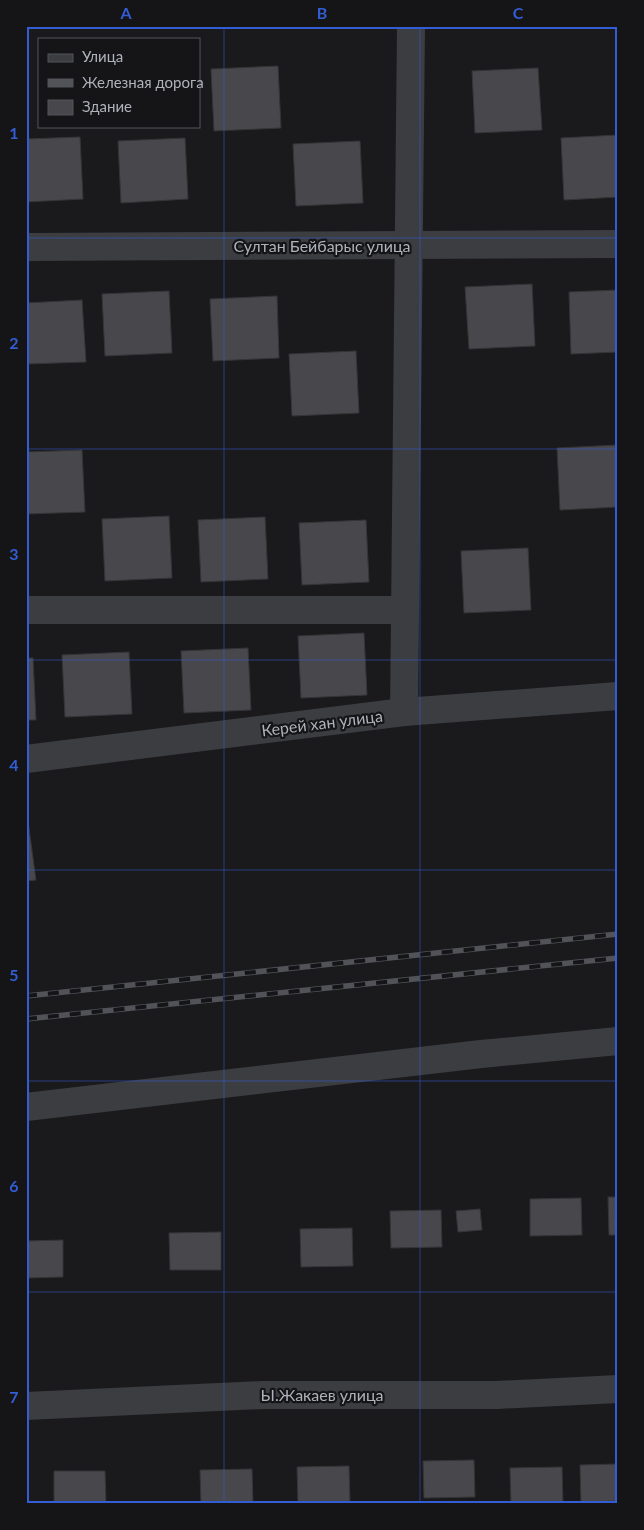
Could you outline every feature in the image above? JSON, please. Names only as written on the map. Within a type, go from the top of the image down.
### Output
[{"type":"street","points":[[404,712],[411,26]]},
{"type":"street","name":"Султан Бейбарыс улица","points":[[26,247],[618,244]]},
{"type":"street","points":[[26,610],[405,610]]},
{"type":"street","name":"Керей хан улица","points":[[26,760],[404,712],[618,696]]},
{"type":"street","points":[[26,1107],[481,1054],[618,1041]]},
{"type":"street","name":"Ы.Жакаев улица","points":[[26,1406],[263,1395],[497,1395],[618,1389]]},
{"type":"building","points":[[278,66],[281,128],[214,131],[211,69]]},
{"type":"building","points":[[538,68],[542,130],[475,133],[472,71]]},
{"type":"building","points":[[618,135],[618,197],[564,200],[561,138]]},
{"type":"building","points":[[80,137],[83,199],[26,202],[26,139]]},
{"type":"building","points":[[185,138],[188,199],[121,203],[118,141]]},
{"type":"building","points":[[360,141],[363,203],[296,206],[293,144]]},
{"type":"building","points":[[532,284],[535,346],[469,349],[465,287]]},
{"type":"building","points":[[618,290],[618,352],[571,354],[569,292]]},
{"type":"building","points":[[169,291],[172,353],[105,356],[102,294]]},
{"type":"building","points":[[277,296],[279,358],[213,361],[210,299]]},
{"type":"building","points":[[82,300],[86,362],[26,364],[26,303]]},
{"type":"building","points":[[356,351],[359,413],[292,416],[289,354]]},
{"type":"building","points":[[618,445],[618,507],[560,510],[557,448]]},
{"type":"building","points":[[82,450],[85,512],[26,514],[26,452]]},
{"type":"building","points":[[169,516],[172,578],[105,581],[102,519]]},
{"type":"building","points":[[265,517],[268,579],[201,582],[198,520]]},
{"type":"building","points":[[366,520],[369,582],[302,585],[299,523]]},
{"type":"building","points":[[528,548],[531,610],[464,613],[461,551]]},
{"type":"building","points":[[364,633],[367,695],[301,698],[298,636]]},
{"type":"building","points":[[248,648],[251,710],[184,713],[181,651]]},
{"type":"building","points":[[129,652],[132,714],[65,717],[62,655]]},
{"type":"building","points":[[26,658],[33,658],[36,720],[26,720]]},
{"type":"building","points":[[26,821],[28,821],[36,880],[26,881]]},
{"type":"building","points":[[608,1197],[618,1197],[618,1235],[609,1235]]},
{"type":"building","points":[[581,1198],[582,1235],[530,1236],[530,1199]]},
{"type":"building","points":[[480,1209],[482,1230],[458,1232],[456,1211]]},
{"type":"building","points":[[441,1210],[442,1247],[391,1248],[390,1211]]},
{"type":"building","points":[[352,1228],[353,1266],[301,1267],[300,1229]]},
{"type":"building","points":[[221,1232],[221,1270],[170,1270],[169,1233]]},
{"type":"building","points":[[63,1240],[63,1277],[26,1278],[26,1241]]},
{"type":"building","points":[[474,1460],[475,1497],[424,1498],[423,1461]]},
{"type":"building","points":[[618,1464],[618,1501],[581,1502],[580,1465]]},
{"type":"building","points":[[349,1466],[350,1503],[298,1504],[297,1467]]},
{"type":"building","points":[[562,1467],[563,1504],[511,1504],[510,1468]]},
{"type":"building","points":[[252,1469],[253,1504],[201,1504],[200,1470]]},
{"type":"building","points":[[54,1471],[105,1471],[106,1504],[54,1504]]},
{"type":"railway","points":[[26,996],[618,934]]},
{"type":"railway","points":[[26,1019],[618,958]]}]
